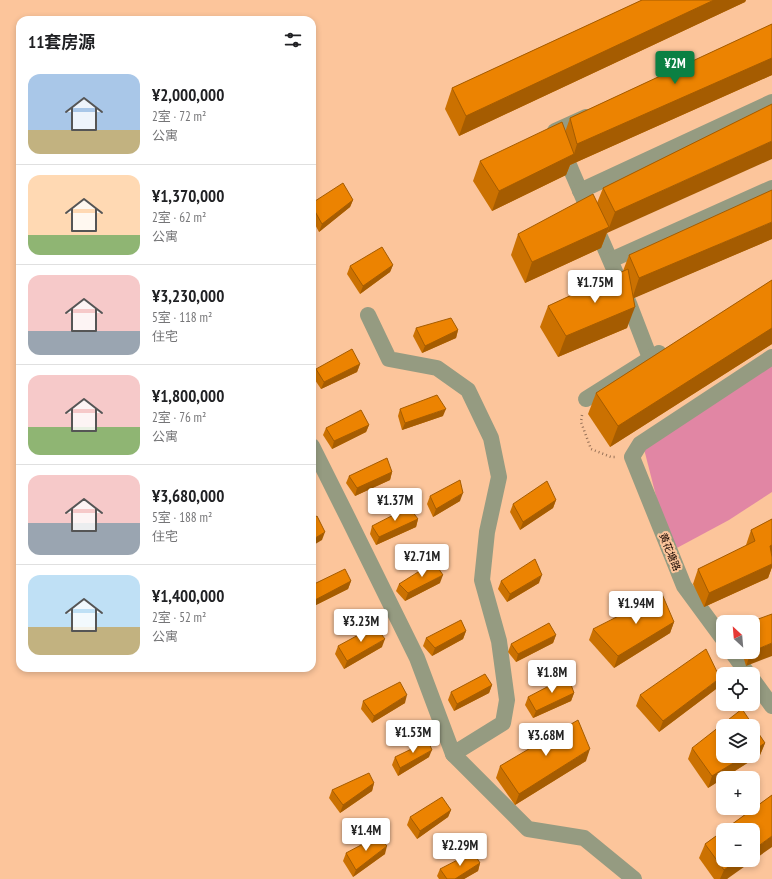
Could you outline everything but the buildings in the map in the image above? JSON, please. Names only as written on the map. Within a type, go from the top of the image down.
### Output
[{"type":"street","points":[[580,191],[772,102]]},
{"type":"street","points":[[599,111],[555,131],[611,260],[650,358]]},
{"type":"street","points":[[611,260],[772,188]]},
{"type":"street","points":[[368,315],[388,359],[437,368],[468,390],[492,438],[499,476],[487,532],[482,580],[499,641],[507,700],[503,723],[453,754]]},
{"type":"street","points":[[586,399],[671,346]]},
{"type":"street","points":[[632,457],[640,444],[772,357]]},
{"type":"street","points":[[316,454],[417,658],[453,754],[528,829],[584,838],[634,879]]},
{"type":"street","name":"黄花塘路","points":[[632,457],[684,586],[716,629]]},
{"type":"street","points":[[760,688],[770,699]]},
{"type":"path","points":[[586,399],[581,422],[591,449],[611,457],[632,457]]},
{"type":"shaded area","points":[[772,364],[772,492],[729,520],[675,549],[665,531],[644,449]]}]
